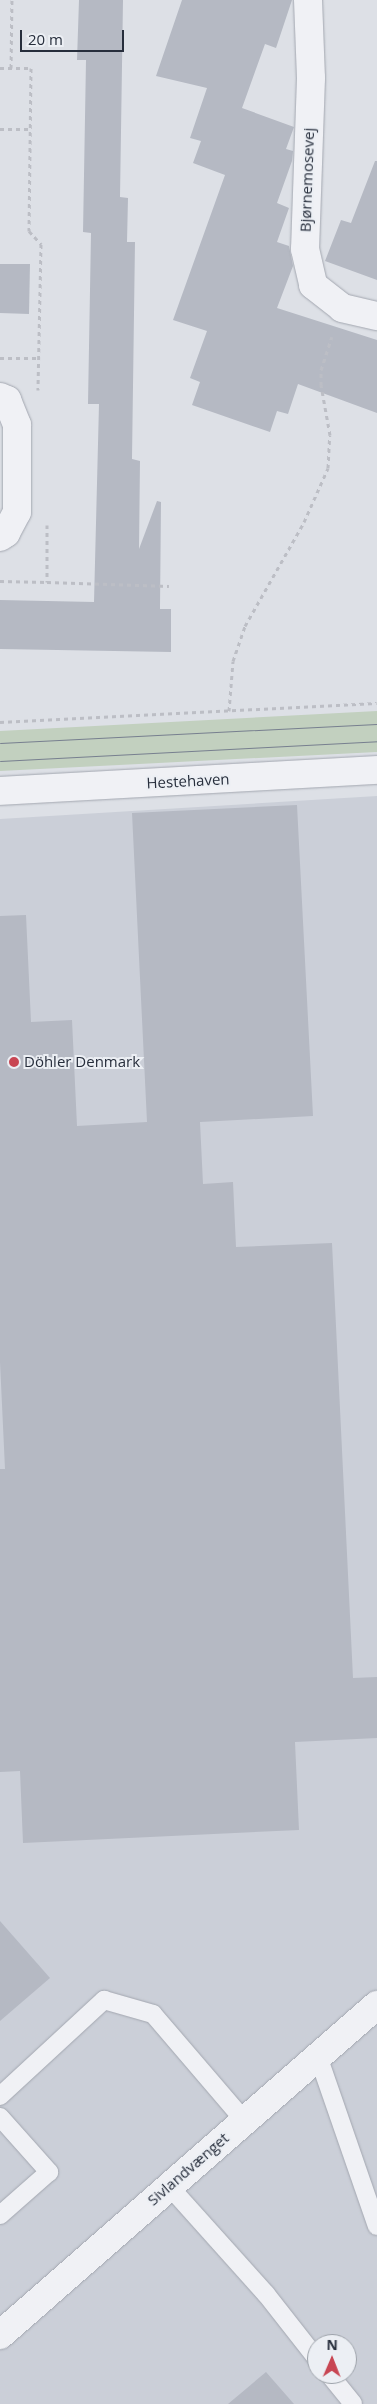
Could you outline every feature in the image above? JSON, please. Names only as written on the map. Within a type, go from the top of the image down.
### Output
[{"type":"street","name":"Bjørnemosevej","points":[[308,0],[311,78],[305,250],[313,285],[342,308],[377,316]]},
{"type":"street","points":[[0,397],[7,400],[17,424],[17,512],[6,533],[0,537]]},
{"type":"street","name":"Hestehaven","points":[[0,791],[377,770]]},
{"type":"street","name":"Sivlandvænget","points":[[0,2334],[377,2005]]},
{"type":"lane","points":[[0,2096],[104,2000],[153,2014],[244,2120]]},
{"type":"lane","points":[[318,2056],[377,2226]]},
{"type":"lane","points":[[0,2117],[49,2172],[0,2215]]},
{"type":"lane","points":[[169,2186],[266,2294],[307,2345]]},
{"type":"lane","points":[[337,2384],[353,2404]]},
{"type":"path","points":[[11,68],[12,0]]},
{"type":"path","points":[[0,68],[31,68],[29,232],[41,244],[38,396]]},
{"type":"path","points":[[0,129],[30,129]]},
{"type":"path","points":[[229,711],[233,661],[245,626],[304,522],[328,468],[330,435],[321,385],[321,370],[342,308]]},
{"type":"path","points":[[0,358],[38,358]]},
{"type":"path","points":[[47,520],[47,582]]},
{"type":"path","points":[[0,581],[169,586]]},
{"type":"path","points":[[0,722],[377,703]]},
{"type":"shaded area","points":[[377,796],[377,2404],[0,2404],[0,819]]},
{"type":"green space","points":[[377,711],[377,752],[0,771],[0,731]]},
{"type":"building","points":[[79,0],[123,0],[120,197],[128,198],[127,242],[135,242],[132,459],[140,461],[139,549],[157,501],[161,502],[160,609],[171,609],[171,652],[0,649],[0,600],[94,602],[99,404],[88,404],[91,233],[83,232],[86,60],[77,60]]},
{"type":"building","points":[[182,0],[292,0],[276,48],[265,44],[242,108],[294,127],[286,149],[293,151],[292,161],[277,203],[289,208],[277,242],[289,246],[293,266],[277,308],[377,340],[377,413],[298,384],[288,414],[277,411],[270,432],[192,405],[200,382],[190,378],[207,331],[173,320],[225,175],[193,163],[201,141],[190,138],[207,88],[156,76]]},
{"type":"building","points":[[375,161],[377,161],[377,280],[325,261],[341,220],[351,223]]},
{"type":"building","points":[[0,264],[30,264],[29,314],[0,313]]},
{"type":"building","points":[[297,805],[313,1116],[200,1122],[203,1184],[233,1182],[236,1247],[332,1243],[353,1678],[377,1677],[377,1738],[295,1742],[299,1830],[23,1843],[20,1771],[0,1772],[0,1469],[5,1469],[0,1362],[0,916],[26,915],[31,1022],[72,1020],[77,1126],[147,1122],[132,813]]},
{"type":"building","points":[[0,1921],[50,1978],[0,2021]]},
{"type":"building","points":[[266,2372],[294,2404],[228,2404]]},
{"type":"tram line","points":[[0,743],[377,724]]},
{"type":"tram line","points":[[0,761],[377,741]]},
{"type":"place","name":"Döhler Denmark","points":[[14,1062]]}]
